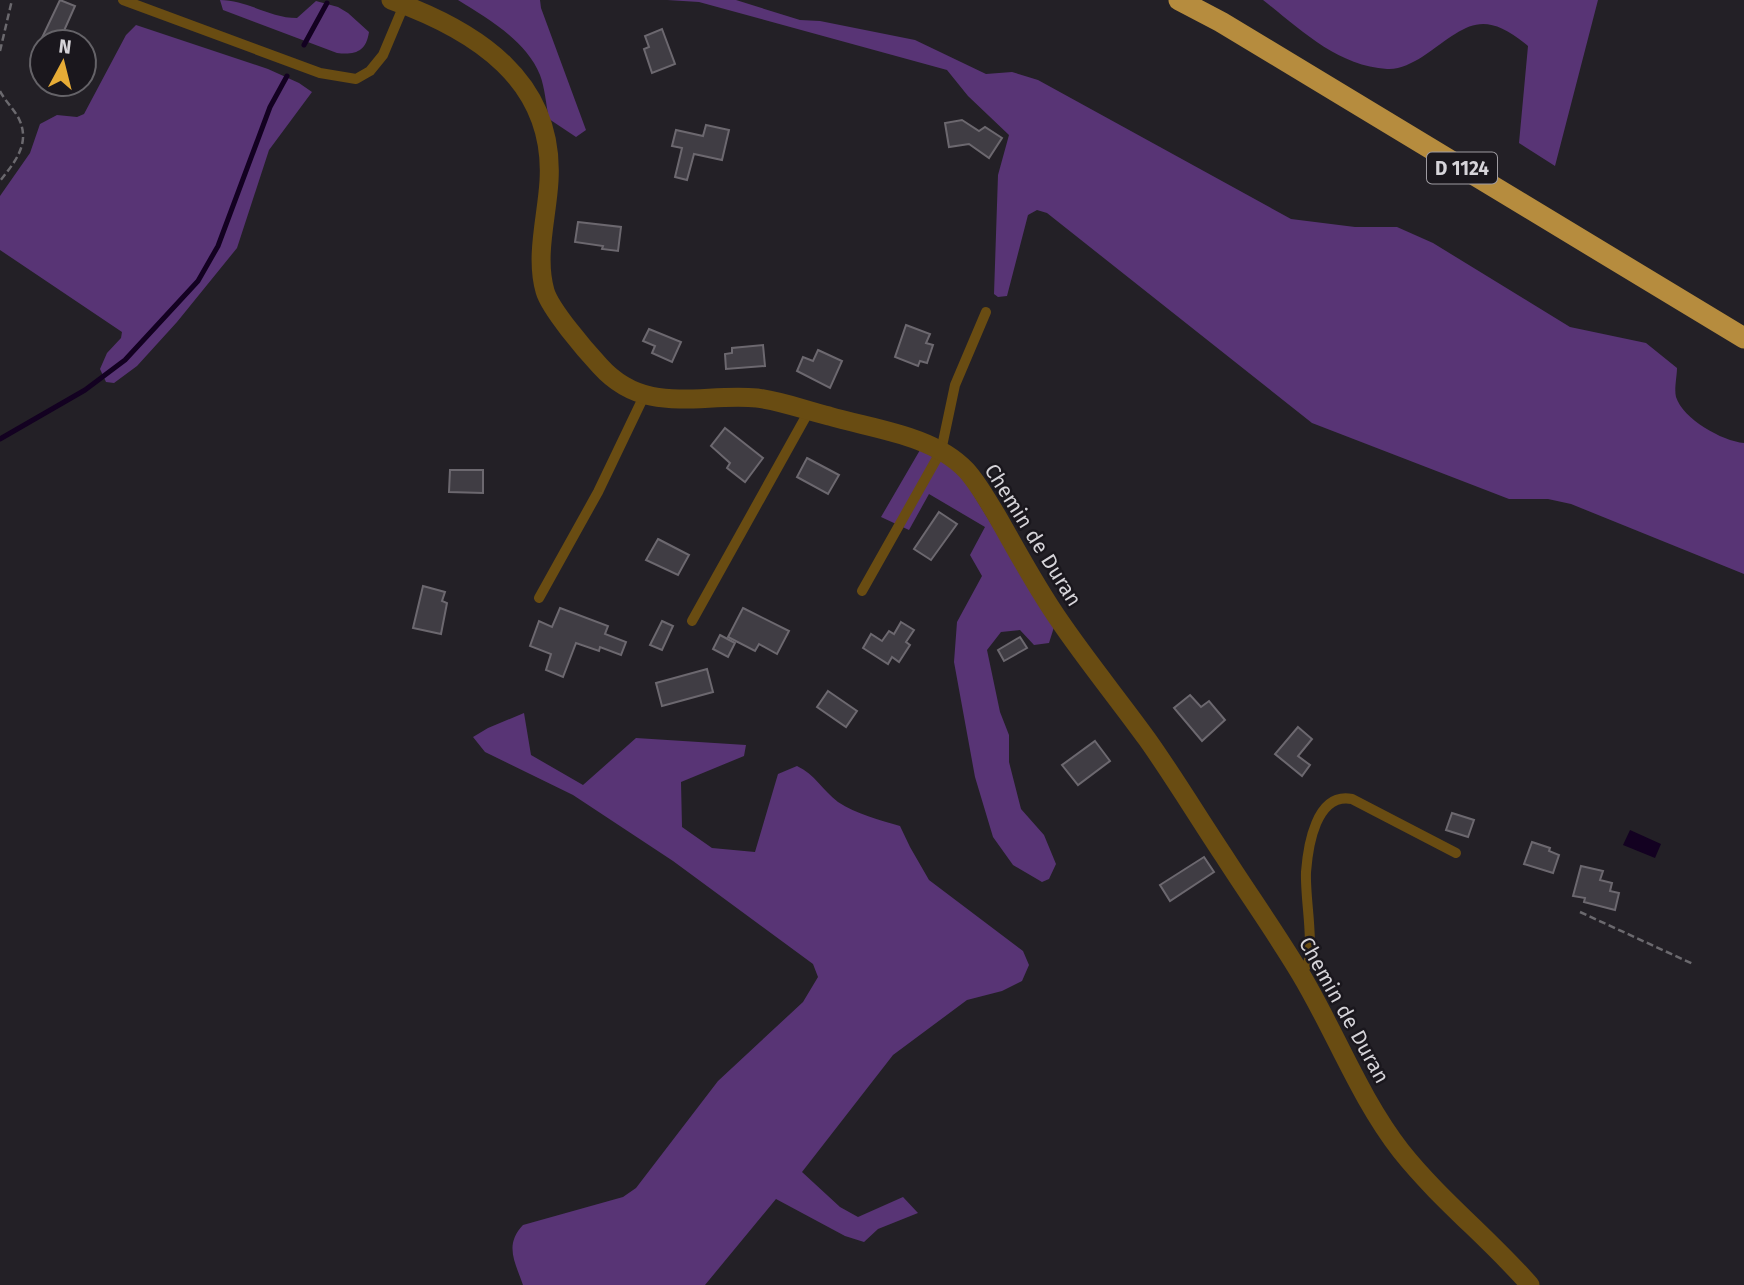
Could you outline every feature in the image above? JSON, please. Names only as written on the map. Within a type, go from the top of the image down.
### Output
[{"type":"highway","name":"D 1124","points":[[1179,0],[1233,29],[1744,338]]},
{"type":"street","name":"Chemin de Duran","points":[[398,2],[471,36],[495,53],[513,71],[531,97],[541,122],[548,155],[549,177],[541,251],[542,277],[547,298],[601,368],[623,387],[644,396],[675,400],[754,398],[774,401],[908,438],[942,451],[964,468],[982,492],[1056,617],[1151,744],[1300,973],[1372,1107],[1400,1149],[1440,1195],[1530,1285]]},
{"type":"lane","points":[[123,0],[320,73],[356,79],[370,71],[383,55],[398,2]]},
{"type":"lane","points":[[862,591],[942,451],[955,385],[986,312]]},
{"type":"lane","points":[[539,598],[598,492],[644,396]]},
{"type":"lane","points":[[692,621],[809,411]]},
{"type":"lane","points":[[1300,973],[1309,959],[1306,872],[1317,821],[1326,807],[1336,799],[1352,799],[1456,853]]},
{"type":"path","points":[[0,51],[12,0]]},
{"type":"path","points":[[0,91],[19,118],[24,139],[20,154],[0,181]]},
{"type":"path","points":[[1580,912],[1693,964]]},
{"type":"shaded area","points":[[220,0],[297,18],[316,1],[338,7],[348,13],[369,32],[368,39],[359,51],[337,53],[223,10]]},
{"type":"shaded area","points":[[458,0],[540,0],[586,130],[576,137],[549,119],[540,75],[526,51],[505,32]]},
{"type":"shaded area","points":[[667,0],[736,0],[800,20],[820,21],[915,40],[986,74],[1012,72],[1038,80],[1291,219],[1355,227],[1397,227],[1433,243],[1570,327],[1646,343],[1677,368],[1676,397],[1686,413],[1704,428],[1744,443],[1744,574],[1571,504],[1548,499],[1509,499],[1312,423],[1047,213],[1037,210],[1028,215],[1007,296],[998,297],[994,294],[998,175],[1009,135],[968,96],[947,70],[699,2]]},
{"type":"shaded area","points":[[1263,0],[1598,0],[1555,166],[1519,143],[1528,46],[1511,34],[1485,24],[1473,25],[1414,62],[1387,69],[1352,61],[1336,53],[1305,34]]},
{"type":"shaded area","points":[[136,25],[268,69],[312,92],[269,150],[237,248],[137,366],[114,383],[106,382],[100,369],[107,353],[121,338],[122,332],[0,250],[0,196],[30,153],[40,124],[57,115],[77,117],[84,114],[93,98],[98,98],[98,88],[126,35]]},
{"type":"shaded area","points":[[920,450],[947,464],[962,476],[1054,627],[1049,643],[1034,645],[1020,630],[1001,632],[987,650],[1000,712],[1009,735],[1009,762],[1021,809],[1044,835],[1056,864],[1049,879],[1042,882],[1013,865],[993,837],[975,777],[954,662],[957,622],[982,576],[970,555],[985,527],[929,494],[909,530],[881,517]]},
{"type":"shaded area","points":[[524,713],[531,755],[583,785],[636,738],[746,745],[744,756],[681,782],[682,827],[712,848],[755,852],[778,774],[797,766],[809,773],[838,802],[868,816],[900,826],[929,880],[1023,951],[1029,965],[1022,981],[1002,991],[967,1000],[893,1055],[802,1172],[840,1207],[858,1217],[903,1197],[918,1213],[878,1229],[864,1242],[845,1236],[776,1199],[705,1285],[523,1285],[514,1261],[513,1247],[517,1232],[523,1225],[623,1197],[636,1188],[718,1081],[803,1002],[818,977],[813,964],[673,861],[573,795],[485,752],[473,737]]},
{"type":"shaded area","points":[[1630,830],[1661,844],[1655,858],[1623,845]]},
{"type":"building","points":[[60,0],[75,6],[65,28],[47,28]]},
{"type":"building","points":[[662,29],[675,64],[652,73],[644,49],[649,47],[645,36]]},
{"type":"building","points":[[962,120],[979,131],[985,127],[1002,138],[989,158],[969,144],[949,147],[945,123]]},
{"type":"building","points":[[706,125],[729,130],[722,160],[694,154],[687,180],[675,177],[682,148],[672,146],[676,130],[703,136]]},
{"type":"building","points":[[578,222],[621,227],[618,251],[575,242]]},
{"type":"building","points":[[906,325],[930,334],[926,343],[933,345],[927,363],[920,361],[918,366],[895,357]]},
{"type":"building","points":[[649,329],[681,342],[672,362],[652,353],[655,346],[643,341]]},
{"type":"building","points":[[763,345],[765,366],[726,369],[725,354],[732,353],[732,348]]},
{"type":"building","points":[[818,350],[842,361],[830,388],[797,371],[803,357],[813,361]]},
{"type":"building","points":[[725,428],[763,458],[745,482],[727,468],[730,463],[711,446]]},
{"type":"building","points":[[807,458],[839,475],[828,494],[797,477]]},
{"type":"building","points":[[450,470],[483,470],[483,493],[449,492]]},
{"type":"building","points":[[939,512],[957,524],[931,560],[914,549]]},
{"type":"building","points":[[658,539],[689,555],[678,575],[646,560]]},
{"type":"building","points":[[423,586],[445,592],[442,601],[447,603],[441,634],[413,628]]},
{"type":"building","points":[[560,608],[608,626],[605,634],[626,642],[621,655],[600,647],[599,651],[576,643],[563,677],[546,670],[551,654],[530,646],[539,621],[552,627]]},
{"type":"building","points":[[743,608],[789,631],[777,654],[759,644],[755,651],[728,637]]},
{"type":"building","points":[[662,621],[673,626],[662,650],[650,645]]},
{"type":"building","points":[[901,622],[914,630],[906,642],[910,645],[899,662],[892,657],[888,664],[863,648],[871,634],[882,641],[889,631],[894,634]]},
{"type":"building","points":[[720,635],[735,643],[728,657],[713,649]]},
{"type":"building","points":[[1020,637],[1027,648],[1004,661],[998,650]]},
{"type":"building","points":[[707,669],[713,692],[662,706],[656,683]]},
{"type":"building","points":[[828,691],[857,711],[846,727],[817,707]]},
{"type":"building","points":[[1190,695],[1201,707],[1209,701],[1225,720],[1202,741],[1174,708]]},
{"type":"building","points":[[1298,727],[1312,739],[1298,756],[1310,765],[1302,776],[1275,754]]},
{"type":"building","points":[[1095,741],[1110,761],[1078,785],[1062,765]]},
{"type":"building","points":[[1452,813],[1474,820],[1468,837],[1446,830]]},
{"type":"building","points":[[1532,842],[1550,848],[1549,851],[1559,855],[1553,873],[1524,864]]},
{"type":"building","points":[[1204,857],[1214,872],[1170,901],[1160,885]]},
{"type":"building","points":[[1581,866],[1603,871],[1600,880],[1612,883],[1610,891],[1619,893],[1615,910],[1584,902],[1585,898],[1573,896]]},
{"type":"waterway","points":[[304,45],[327,3]]},
{"type":"waterway","points":[[0,439],[85,390],[125,360],[198,281],[218,246],[270,107],[287,76]]}]
